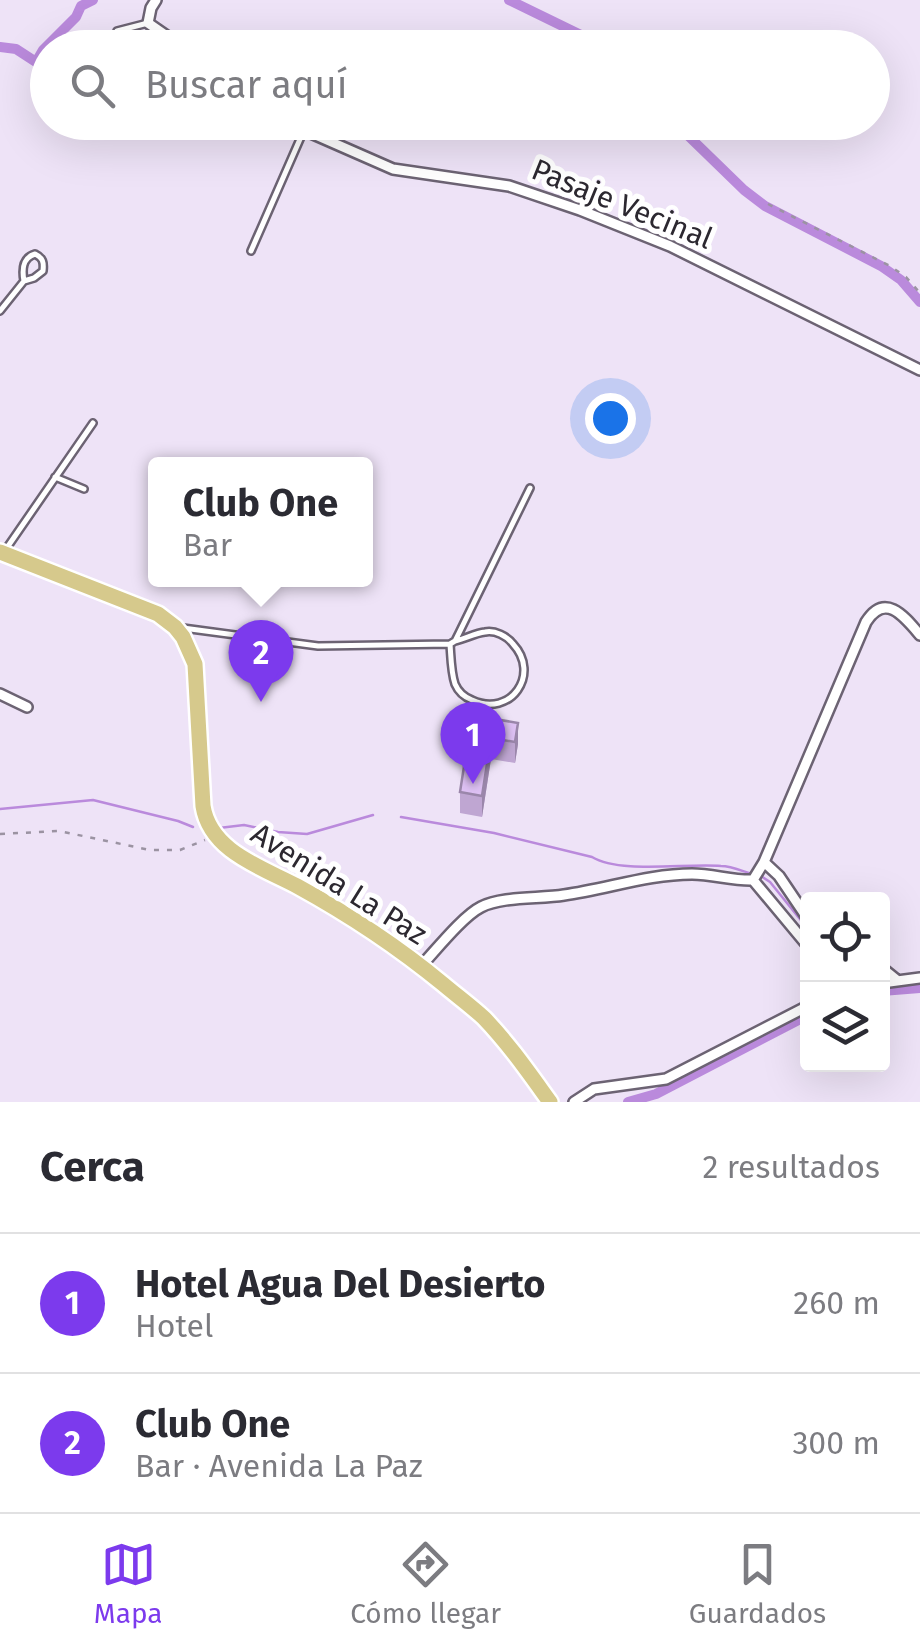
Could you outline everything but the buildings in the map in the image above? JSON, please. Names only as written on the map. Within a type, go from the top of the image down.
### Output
[{"type":"main road","points":[[1,553],[152,611],[175,626]]},
{"type":"main road","name":"Avenida La Paz","points":[[175,626],[188,644],[195,664],[203,806],[206,822],[215,836],[251,862],[323,900],[421,966],[482,1016],[550,1102]]},
{"type":"street","points":[[156,0],[148,22],[159,30]]},
{"type":"street","name":"Pasaje Vecinal","points":[[327,140],[393,169],[509,186],[598,217],[670,246],[920,370]]},
{"type":"street","points":[[753,880],[873,611],[889,608],[904,616],[920,635]]},
{"type":"street","points":[[0,694],[27,707]]},
{"type":"street","points":[[764,862],[779,876],[800,908]]},
{"type":"street","points":[[421,966],[476,909],[490,903],[564,895],[662,876],[705,874],[753,880],[800,936]]},
{"type":"street","points":[[890,974],[898,981]]},
{"type":"street","points":[[890,982],[920,978]]},
{"type":"street","points":[[574,1102],[594,1089],[666,1078],[800,1010]]},
{"type":"lane","points":[[120,30],[148,22]]},
{"type":"lane","points":[[251,251],[300,140]]},
{"type":"lane","points":[[0,311],[24,282],[43,271],[41,257],[29,256],[22,272],[24,282]]},
{"type":"lane","points":[[1,553],[94,423]]},
{"type":"lane","points":[[55,477],[84,489]]},
{"type":"lane","points":[[175,626],[318,646],[452,643],[490,631],[508,638],[524,658],[525,667],[522,682],[498,706],[466,698],[456,687],[452,643],[530,488]]},
{"type":"path","points":[[768,204],[890,266],[920,292]]},
{"type":"path","points":[[0,834],[58,831],[150,850],[180,850],[215,836]]},
{"type":"waterway","points":[[63,30],[81,6],[93,0]]},
{"type":"waterway","points":[[509,0],[571,30]]},
{"type":"waterway","points":[[0,47],[16,49],[30,58]]},
{"type":"waterway","points":[[693,140],[765,206],[881,266],[901,280],[920,302]]},
{"type":"waterway","points":[[0,809],[93,800],[193,827]]},
{"type":"waterway","points":[[219,828],[244,825],[307,834],[373,815]]},
{"type":"waterway","points":[[401,817],[494,833],[619,865],[725,866],[752,874]]},
{"type":"waterway","points":[[761,876],[800,919]]},
{"type":"waterway","points":[[890,990],[920,988]]},
{"type":"waterway","points":[[628,1102],[656,1094],[800,1019]]},
{"type":"place","name":"Club One","points":[[261,702]]},
{"type":"place","name":"Hotel Agua Del Desierto","points":[[473,784]]}]
